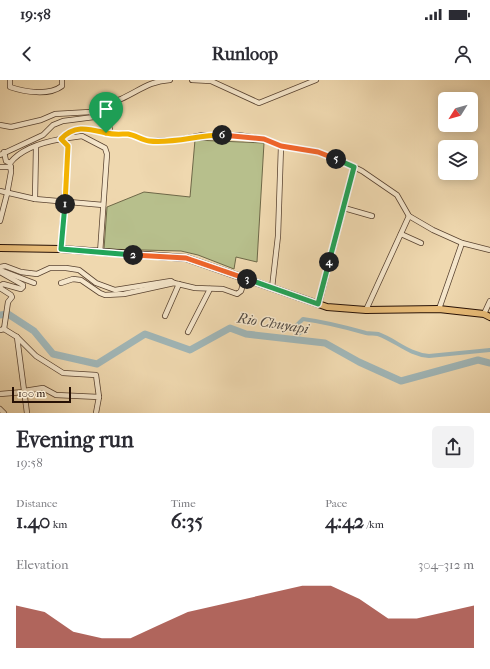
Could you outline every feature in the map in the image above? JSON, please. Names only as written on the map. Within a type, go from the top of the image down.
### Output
[{"type":"main road","points":[[0,248],[61,249],[186,258],[318,304],[342,309],[439,309],[484,314],[490,317]]},
{"type":"street","points":[[10,80],[10,87],[27,92],[40,92],[59,89],[62,86],[62,80]]},
{"type":"street","points":[[0,125],[11,127],[41,120],[55,114],[90,112],[98,105],[120,99],[146,84],[170,80]]},
{"type":"street","points":[[192,80],[211,81],[259,103],[316,80]]},
{"type":"street","points":[[90,112],[94,116],[109,124],[110,130],[106,133]]},
{"type":"street","points":[[10,165],[2,153],[42,135],[53,125],[63,121],[94,116]]},
{"type":"street","points":[[61,139],[67,133],[77,128],[115,135],[129,134],[149,141],[178,140],[203,135],[238,135],[264,139],[281,146],[318,152],[362,171],[397,195],[409,216],[433,230],[462,243],[490,250]]},
{"type":"street","points":[[0,221],[7,194],[10,165],[17,154],[49,141],[82,136],[104,148],[107,154],[100,253]]},
{"type":"street","points":[[61,139],[68,146],[61,249]]},
{"type":"street","points":[[272,288],[278,236],[281,146]]},
{"type":"street","points":[[34,199],[37,172],[36,147]]},
{"type":"street","points":[[0,167],[10,165]]},
{"type":"street","points":[[318,304],[354,167]]},
{"type":"street","points":[[0,191],[7,194],[34,199],[103,205]]},
{"type":"street","points":[[344,208],[372,216]]},
{"type":"street","points":[[366,310],[409,216]]},
{"type":"street","points":[[401,234],[421,243]]},
{"type":"street","points":[[439,309],[462,243]]},
{"type":"street","points":[[0,266],[5,266],[21,272],[37,274],[50,268],[79,270],[96,283],[115,290],[164,282],[174,282],[210,289],[223,289],[237,294],[241,291],[245,278]]},
{"type":"street","points":[[0,271],[34,283]]},
{"type":"street","points":[[0,271],[23,285],[21,289],[3,284],[0,287],[11,294],[12,297],[8,302],[7,320],[2,329],[17,337],[36,356],[63,373],[96,374],[99,397],[96,413]]},
{"type":"street","points":[[61,283],[73,279],[81,280],[100,293],[118,295],[174,282]]},
{"type":"street","points":[[165,316],[179,284]]},
{"type":"street","points":[[188,332],[210,289]]},
{"type":"street","points":[[484,314],[490,301]]},
{"type":"street","points":[[17,337],[27,413]]},
{"type":"street","points":[[0,394],[43,388],[56,395],[99,397]]},
{"type":"street","points":[[0,409],[4,413]]},
{"type":"green space","points":[[195,140],[264,143],[257,262],[236,257],[234,269],[198,255],[181,251],[104,249],[107,207],[144,192],[190,197]]},
{"type":"waterway","name":"Rio Chuyapi","points":[[0,315],[8,314],[34,331],[53,354],[97,364],[145,334],[190,350],[230,328],[246,334],[325,343],[359,362],[401,381],[478,360],[490,363]]},
{"type":"waterway","points":[[292,339],[305,329],[296,326],[303,319],[366,333],[378,334],[415,353],[422,355],[429,356],[490,350]]},
{"type":"route","points":[[77,128],[106,133],[115,135],[129,134],[149,141],[178,140],[203,135],[238,135],[264,139],[281,146],[318,152],[354,167],[318,304],[186,258],[61,249],[63,239],[68,146],[61,139],[67,133],[77,128]]}]
